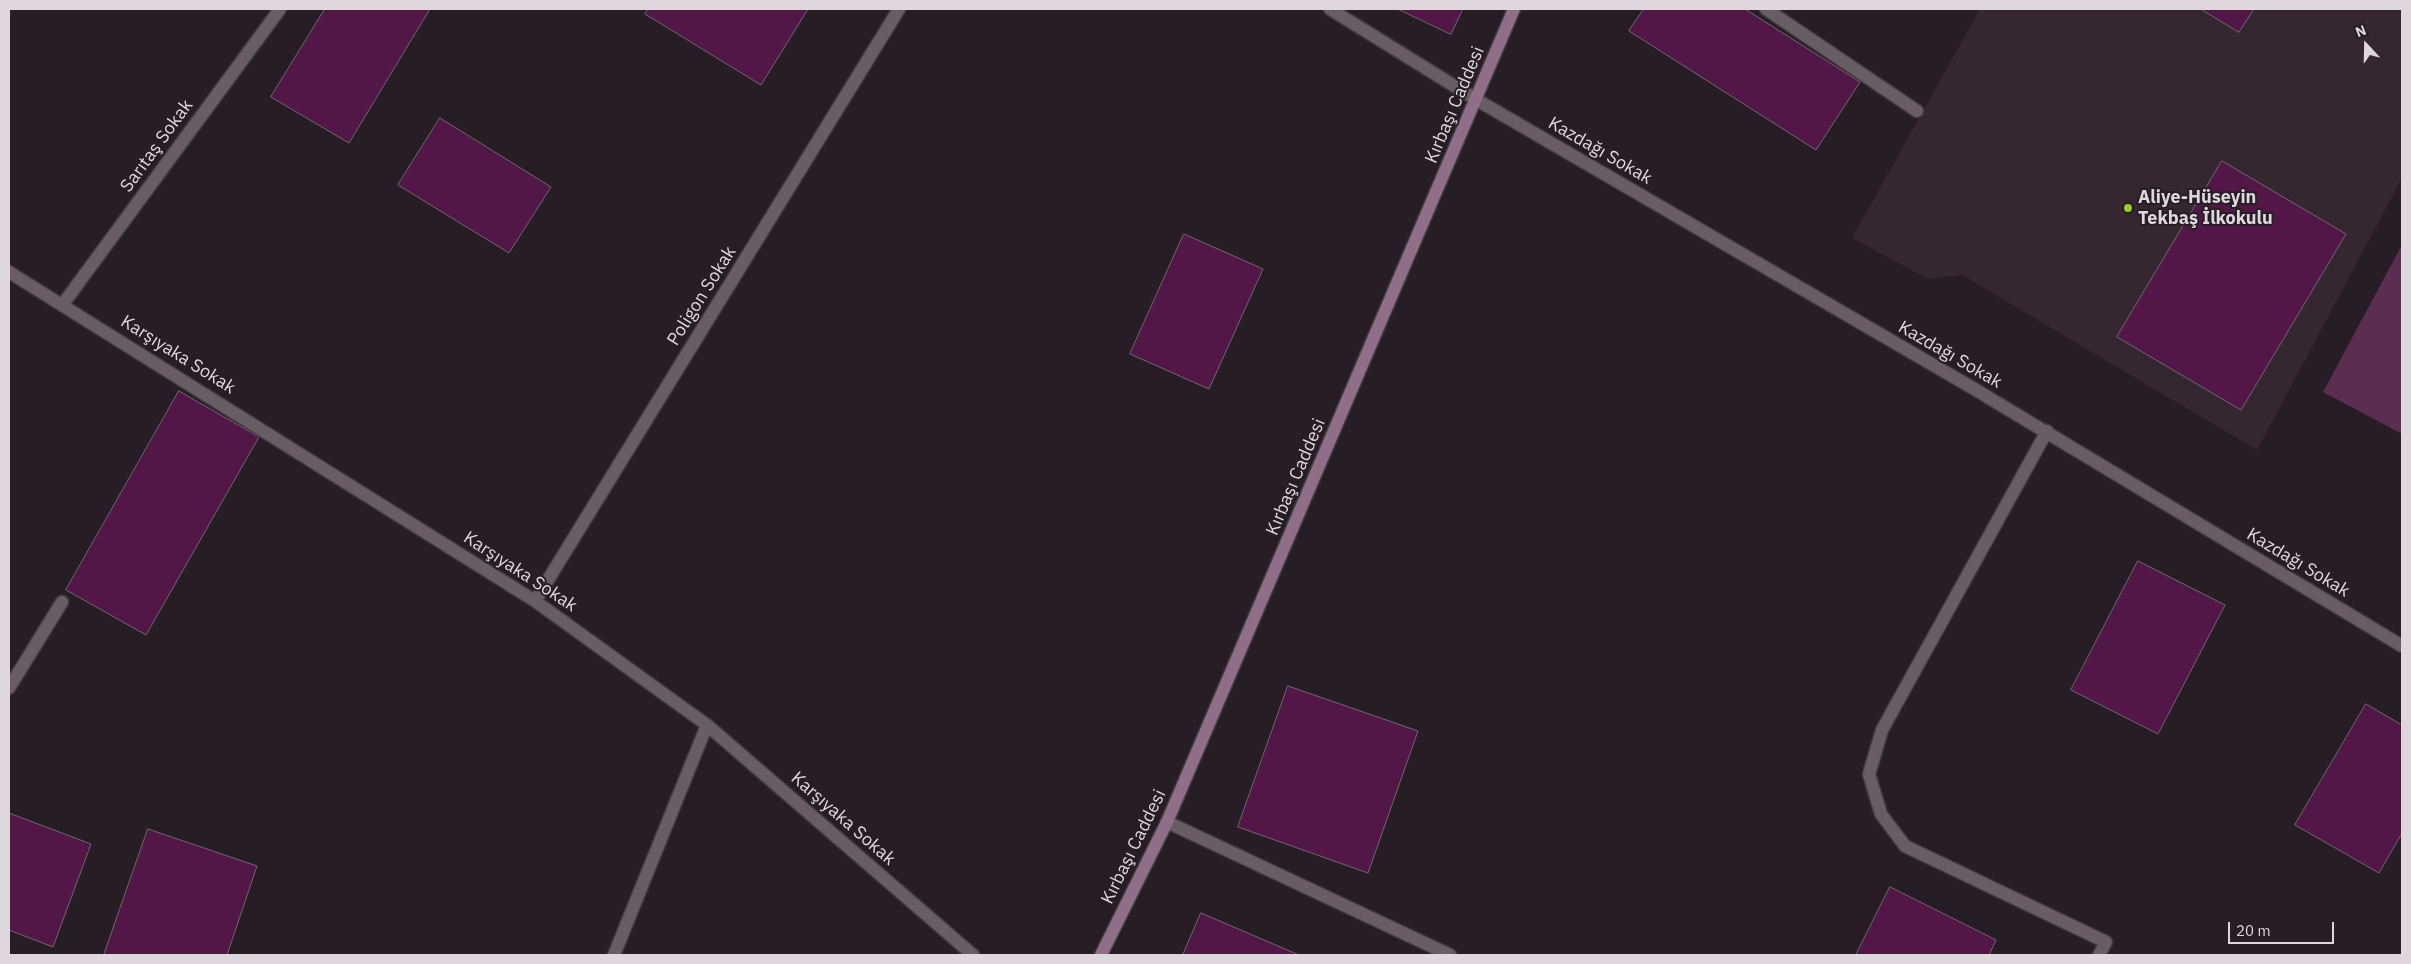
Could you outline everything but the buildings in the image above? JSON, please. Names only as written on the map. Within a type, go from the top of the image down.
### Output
[{"type":"street","name":"Sarıtaş Sokak","points":[[63,304],[280,9]]},
{"type":"street","name":"Poligon Sokak","points":[[535,601],[899,9]]},
{"type":"street","name":"Kazdağı Sokak","points":[[1330,9],[1477,100],[2046,431],[2402,646]]},
{"type":"street","name":"Kırbaşı Caddesi","points":[[1101,955],[1167,822],[1477,100],[1514,9]]},
{"type":"street","points":[[1766,9],[1917,111]]},
{"type":"street","name":"Karşıyaka Sokak","points":[[9,272],[63,304],[535,601],[707,725],[973,955]]},
{"type":"street","points":[[2046,431],[1882,730],[1869,774],[1881,814],[1905,846],[2106,942],[2099,955]]},
{"type":"street","points":[[9,688],[62,602]]},
{"type":"street","points":[[614,955],[707,725]]},
{"type":"street","points":[[1167,822],[1450,955]]},
{"type":"shaded area","name":"Aliye-Hüseyin Tekbaş İlkokulu","points":[[1980,9],[2402,9],[2402,178],[2257,450],[1962,275],[1928,279],[1852,238]]},
{"type":"shaded area","points":[[2402,245],[2402,434],[2323,392]]},
{"type":"place","name":"Aliye-Hüseyin Tekbaş İlkokulu","points":[[2128,208]]}]
